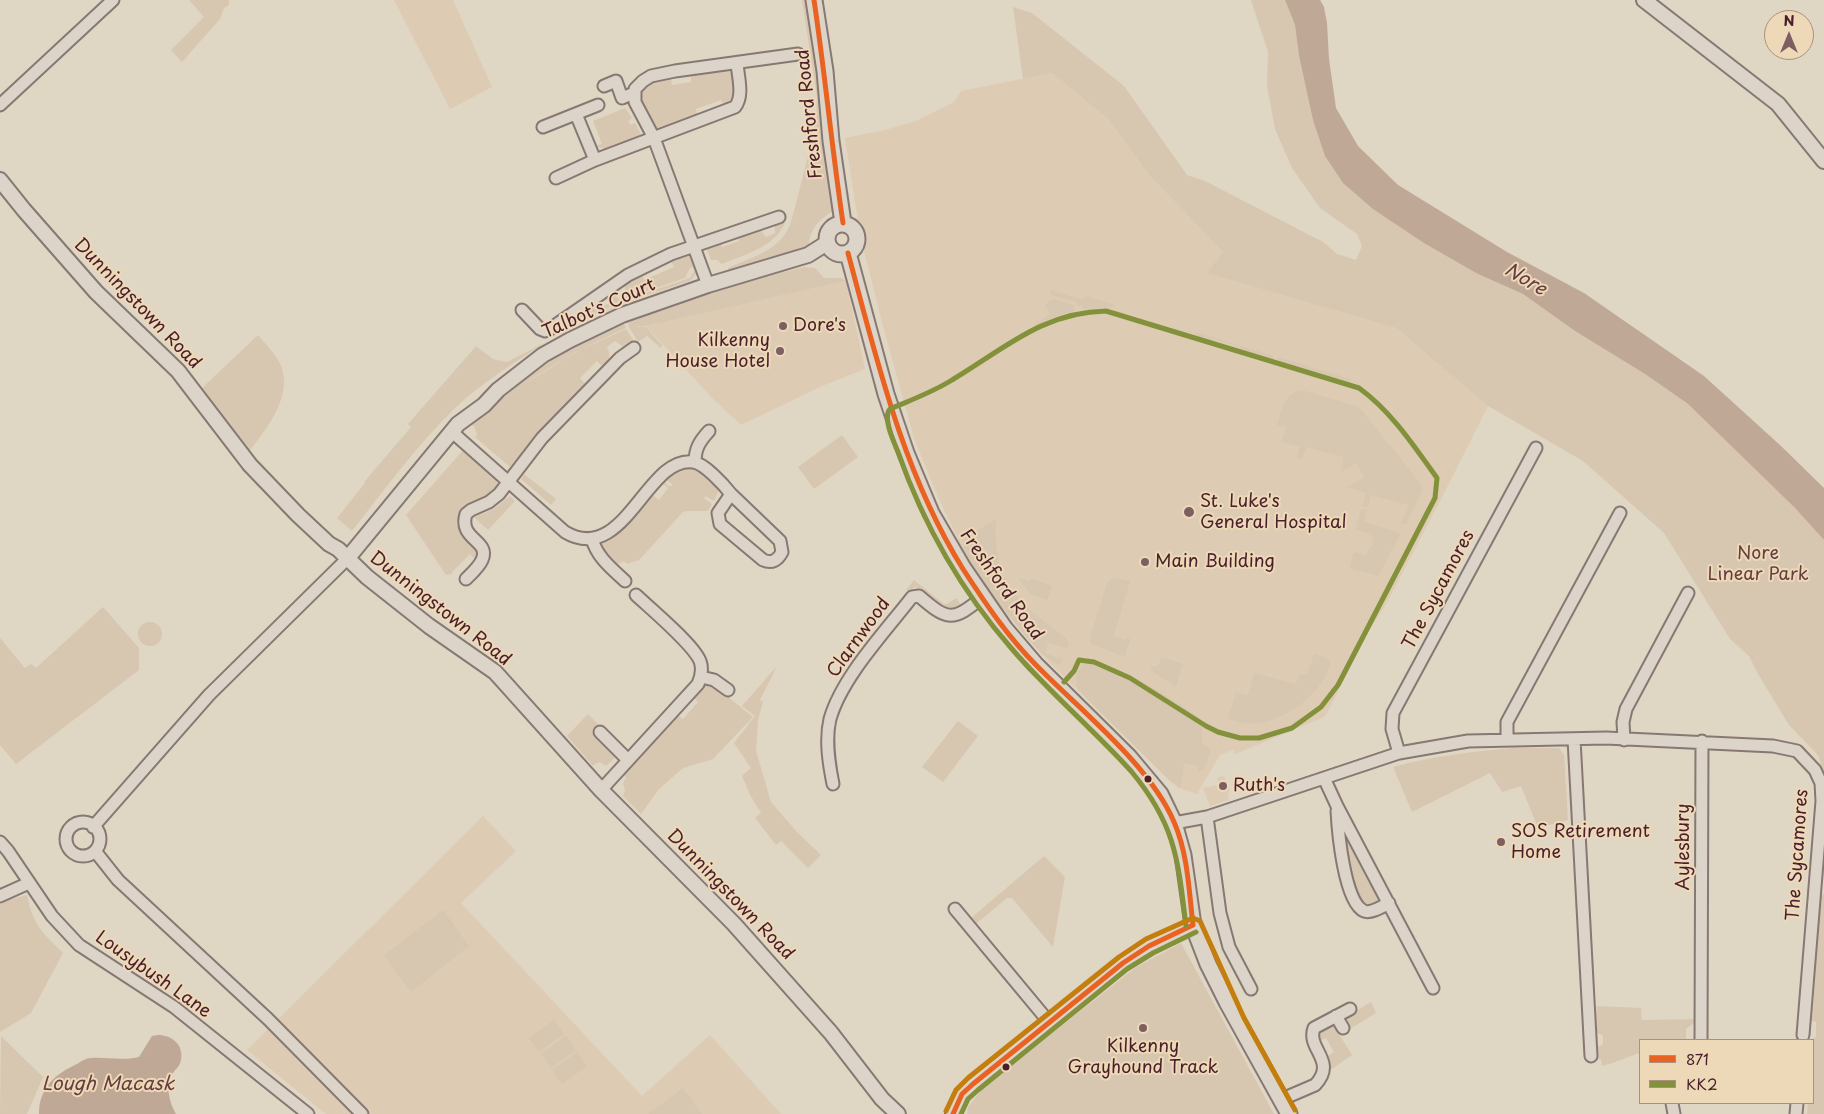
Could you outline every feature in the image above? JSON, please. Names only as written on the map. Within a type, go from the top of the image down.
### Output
[{"type":"main road","name":"Freshford Road","points":[[814,0],[825,71],[831,141],[843,223]]},
{"type":"main road","points":[[843,223],[853,228],[858,238],[854,248],[848,253],[834,252],[827,243],[830,229],[843,223]]},
{"type":"main road","name":"Freshford Road","points":[[848,253],[876,359],[906,453],[922,494],[963,568],[1005,629],[1035,664],[1124,752],[1160,794],[1174,822],[1183,855],[1192,925],[1224,996],[1289,1114]]},
{"type":"street","points":[[0,105],[113,0]]},
{"type":"street","points":[[1644,0],[1778,104],[1824,161]]},
{"type":"street","points":[[708,285],[654,138],[635,102],[634,93],[638,85],[651,76],[798,54]]},
{"type":"street","points":[[556,178],[595,160],[736,108],[740,101],[740,95],[736,63]]},
{"type":"street","points":[[604,86],[616,82],[622,98],[634,93]]},
{"type":"street","points":[[543,127],[598,104]]},
{"type":"street","points":[[576,114],[595,160]]},
{"type":"street","name":"Dunningstown Road","points":[[0,180],[96,292],[178,371],[250,465],[298,516],[356,568],[429,626],[495,672],[601,790],[734,924],[831,1033],[882,1099],[898,1114]]},
{"type":"street","points":[[522,310],[540,329],[550,330],[628,275],[671,254],[779,217]]},
{"type":"street","name":"Talbot's Court","points":[[347,559],[458,424],[484,405],[498,390],[543,355],[622,316],[708,285],[808,254],[827,243]]},
{"type":"street","points":[[466,579],[481,562],[483,554],[479,543],[468,534],[464,527],[466,514],[489,502],[499,494],[542,438],[617,354],[634,348]]},
{"type":"street","points":[[695,462],[695,453],[699,443],[710,431]]},
{"type":"street","points":[[451,432],[565,532],[573,537],[583,539],[608,533],[631,511],[666,472],[684,462],[695,462],[721,481],[731,494],[780,541],[782,552],[779,558],[773,562],[763,560],[720,524],[718,513],[731,494]]},
{"type":"street","name":"The Sycamores","points":[[1399,753],[1392,729],[1393,713],[1536,448]]},
{"type":"street","points":[[1507,739],[1507,722],[1620,513]]},
{"type":"street","points":[[592,538],[595,550],[623,575]]},
{"type":"street","points":[[94,827],[209,694],[347,559]]},
{"type":"street","points":[[1624,740],[1623,722],[1626,709],[1688,592]]},
{"type":"street","points":[[601,790],[698,684],[701,677],[702,668],[693,651],[666,622],[636,596]]},
{"type":"street","name":"Clarnwood","points":[[833,784],[828,760],[829,731],[837,698],[850,676],[912,596],[919,596],[936,611],[951,616],[969,608],[983,597]]},
{"type":"street","points":[[701,677],[714,680],[728,690]]},
{"type":"street","points":[[600,732],[628,760]]},
{"type":"street","points":[[1174,822],[1207,817],[1399,753],[1468,741],[1606,738],[1702,742]]},
{"type":"street","points":[[1574,739],[1594,1039],[1591,1056]]},
{"type":"street","name":"The Sycamores","points":[[1702,742],[1773,746],[1796,751],[1815,770],[1821,783],[1822,801],[1803,1035]]},
{"type":"street","name":"Aylesbury","points":[[1697,1035],[1702,742]]},
{"type":"street","points":[[1324,778],[1433,988]]},
{"type":"street","points":[[1337,806],[1342,861],[1349,886],[1358,906],[1369,912],[1389,903]]},
{"type":"street","points":[[1207,817],[1220,913],[1229,947],[1252,989]]},
{"type":"street","points":[[84,822],[94,827],[100,836],[99,844],[95,851],[88,856],[80,856],[72,852],[67,845],[66,837],[69,829],[76,824],[84,822]]},
{"type":"street","name":"Lousybush Lane","points":[[0,842],[52,916],[79,945],[174,1007],[308,1114]]},
{"type":"street","points":[[95,851],[118,880],[268,1019],[362,1114]]},
{"type":"street","points":[[0,896],[30,883]]},
{"type":"street","points":[[955,909],[1050,1022]]},
{"type":"street","points":[[952,1114],[962,1094],[973,1084],[1123,963],[1149,946],[1192,925]]},
{"type":"street","points":[[1280,1100],[1314,1085],[1319,1080],[1324,1067],[1323,1058],[1313,1039],[1312,1033],[1314,1028],[1350,1009]]},
{"type":"street","points":[[1336,1016],[1343,1028]]},
{"type":"shaded area","points":[[394,0],[453,0],[492,87],[450,109]]},
{"type":"shaded area","name":"St. Luke's General Hospital","points":[[1052,73],[1108,119],[1149,175],[1223,252],[1208,273],[1396,328],[1488,406],[1385,606],[1370,629],[1326,715],[1235,754],[1233,750],[1220,755],[1197,794],[1179,788],[1170,781],[1040,653],[999,605],[964,552],[938,497],[914,438],[861,239],[845,138],[885,130],[916,121],[954,102],[961,91]]},
{"type":"shaded area","points":[[846,281],[865,369],[822,386],[741,425],[712,398],[646,326]]},
{"type":"shaded area","points":[[1224,776],[1229,790],[1228,800],[1210,806],[1203,788],[1219,785],[1217,778]]},
{"type":"shaded area","points":[[483,816],[516,851],[461,903],[642,1096],[710,1035],[781,1114],[326,1114],[247,1050]]},
{"type":"green space","points":[[189,0],[229,0],[229,5],[224,8],[220,19],[182,62],[171,50],[204,17]]},
{"type":"green space","points":[[802,0],[808,0],[821,82],[826,157],[834,211],[823,218],[815,227],[810,237],[808,250],[730,273],[728,268],[756,256],[773,246],[787,232],[791,222],[816,121],[817,97]]},
{"type":"green space","name":"Nore Linear Park","points":[[1251,0],[1285,0],[1295,25],[1299,56],[1313,120],[1478,274],[1523,294],[1575,331],[1645,374],[1688,404],[1795,508],[1824,540],[1824,773],[1818,755],[1789,725],[1749,656],[1730,639],[1664,533],[1583,461],[1488,406],[1396,328],[1207,273],[1223,252],[1149,175],[1108,119],[1052,73],[1023,79],[1013,7],[1032,13],[1124,86],[1187,175],[1205,181],[1323,242],[1337,254],[1356,260],[1362,246],[1357,234],[1320,208],[1292,168],[1275,129],[1267,86],[1268,52]]},
{"type":"green space","points":[[726,70],[732,72],[734,79],[734,102],[724,107],[721,100],[696,109],[698,118],[660,131],[652,123],[640,101],[639,93],[641,89],[655,80],[671,77],[672,85],[691,82],[691,74]]},
{"type":"green space","points":[[625,108],[632,118],[628,121],[631,125],[635,123],[641,134],[638,137],[605,149],[596,146],[602,144],[593,121]]},
{"type":"green space","points":[[781,219],[786,220],[782,229],[768,243],[750,253],[722,264],[717,260],[711,260],[706,246],[719,240],[722,247],[739,241],[737,234],[759,228],[766,237],[775,233],[774,223]]},
{"type":"green space","points":[[690,254],[693,257],[696,274],[690,281],[632,300],[593,317],[630,298],[690,278],[694,271],[693,267],[690,268],[685,278],[629,297],[592,316],[587,308],[595,303],[599,309],[609,303],[605,296],[607,295],[613,295],[620,300],[627,297],[625,283],[641,274],[644,280],[674,267],[670,259]]},
{"type":"green space","points":[[804,267],[815,268],[824,278],[841,278],[846,281],[646,326],[633,327],[646,327],[662,345],[661,348],[647,336],[638,342],[629,327],[628,323],[693,299]]},
{"type":"green space","points":[[1049,290],[1083,300],[1085,296],[1115,305],[1115,307],[1083,309],[1082,305],[1078,306],[1077,302],[1053,296]]},
{"type":"green space","points":[[1054,299],[1074,305],[1075,311],[1057,316],[1035,326],[1050,314],[1045,304]]},
{"type":"green space","points":[[624,324],[626,328],[582,349],[626,329],[634,341],[623,347],[615,341],[607,347],[608,360],[603,367],[597,361],[580,378],[585,384],[540,431],[510,467],[475,437],[477,435],[474,426],[472,426],[473,424],[529,377],[566,352]],"holes":[[[564,359],[522,386],[547,369]]]},
{"type":"green space","points":[[1196,332],[1274,356],[1272,362],[1247,354],[1240,347],[1214,339],[1205,342],[1195,340]]},
{"type":"green space","points":[[258,335],[274,354],[281,366],[284,388],[281,400],[270,422],[250,450],[201,389]]},
{"type":"green space","points":[[548,341],[465,398],[414,452],[352,531],[337,518],[365,481],[411,427],[408,424],[476,346],[493,359],[507,362]]},
{"type":"green space","points":[[1278,357],[1351,379],[1350,383],[1346,384],[1277,363]]},
{"type":"green space","points":[[1302,390],[1359,407],[1417,479],[1422,491],[1406,524],[1401,524],[1409,505],[1371,495],[1368,507],[1363,506],[1366,493],[1347,487],[1364,478],[1356,463],[1341,472],[1344,457],[1306,447],[1302,460],[1297,458],[1300,447],[1281,442],[1286,427],[1277,425],[1287,398]]},
{"type":"green space","points":[[842,435],[858,457],[814,489],[798,467]]},
{"type":"green space","points":[[464,449],[496,478],[498,486],[459,518],[460,526],[466,537],[479,552],[476,560],[470,554],[452,574],[446,575],[406,515]]},
{"type":"green space","points":[[694,465],[720,488],[714,501],[706,496],[704,498],[712,504],[708,511],[683,512],[639,560],[627,564],[624,561],[617,564],[613,563],[601,548],[602,541],[611,537],[652,495],[659,500],[668,488],[662,483],[664,481],[668,486],[672,486],[665,479],[674,471]]},
{"type":"green space","points":[[524,474],[556,499],[551,505],[521,479]]},
{"type":"green space","points":[[510,496],[515,501],[488,530],[475,518],[498,506]]},
{"type":"green space","points":[[1361,509],[1367,510],[1364,522],[1397,532],[1400,535],[1378,576],[1351,569],[1350,567],[1354,552],[1365,555],[1373,545],[1373,538],[1371,536],[1356,530]]},
{"type":"green space","points":[[996,519],[999,563],[1010,587],[1028,608],[1068,641],[1069,644],[1066,648],[1048,643],[1045,653],[1063,660],[1059,664],[1050,660],[1024,633],[994,596],[965,553],[965,538]]},
{"type":"green space","points":[[1018,578],[1029,581],[1032,579],[1052,586],[1047,600],[1032,595]]},
{"type":"green space","points":[[1115,578],[1130,581],[1114,636],[1126,640],[1128,637],[1130,640],[1125,657],[1091,644],[1090,638],[1107,583]]},
{"type":"green space","points":[[914,580],[944,604],[956,598],[961,605],[949,608],[943,607],[920,589],[915,587],[909,591],[906,590]]},
{"type":"green space","points":[[103,607],[139,648],[139,670],[16,764],[0,745],[0,638],[25,668],[31,664],[36,668]]},
{"type":"green space","points":[[150,622],[155,623],[161,629],[161,639],[155,645],[150,646],[145,645],[139,639],[138,634],[139,629],[145,623]]},
{"type":"green space","points":[[1314,654],[1326,658],[1330,663],[1321,684],[1303,702],[1270,721],[1251,724],[1228,719],[1236,692],[1248,695],[1254,673],[1296,684],[1299,674],[1307,675]]},
{"type":"green space","points":[[1161,657],[1183,664],[1176,687],[1150,670],[1152,666],[1159,664]]},
{"type":"green space","points":[[1092,660],[1121,671],[1149,686],[1202,720],[1202,743],[1211,750],[1204,769],[1197,772],[1198,766],[1184,763],[1180,788],[1170,781],[1078,690],[1078,672]]},
{"type":"green space","points":[[777,666],[760,700],[763,702],[758,720],[756,751],[771,802],[797,832],[821,855],[808,868],[781,841],[776,845],[755,818],[761,813],[750,795],[742,776],[751,768],[734,743],[755,716],[742,706]]},
{"type":"green space","points":[[706,685],[714,686],[753,717],[713,759],[683,768],[659,789],[641,814],[623,796],[625,790],[623,783],[626,778],[623,773],[676,714],[683,719],[698,702],[693,697]]},
{"type":"green space","points":[[588,714],[598,724],[592,732],[616,757],[606,766],[596,763],[593,766],[567,736]]},
{"type":"green space","points":[[958,721],[978,736],[943,782],[922,767]]},
{"type":"green space","points":[[1512,748],[1559,748],[1564,755],[1568,820],[1538,828],[1521,786],[1502,792],[1490,773],[1412,812],[1393,767],[1437,757]]},
{"type":"green space","points":[[1345,829],[1380,899],[1371,906],[1363,904],[1352,882]]},
{"type":"green space","points":[[1044,856],[1065,877],[1053,947],[1012,898],[1007,898],[976,924],[971,918]]},
{"type":"green space","points":[[1824,893],[1824,1114],[1807,1114],[1808,1104],[1814,1104],[1813,1039],[1816,1037],[1816,1022],[1809,1020],[1812,1005],[1818,902]]},
{"type":"green space","points":[[27,895],[35,921],[63,953],[31,1013],[0,1032],[0,904],[7,900]]},
{"type":"green space","points":[[443,910],[469,946],[411,992],[384,955]]},
{"type":"green space","name":"Kilkenny Grayhound Track","points":[[1181,943],[1274,1114],[967,1114],[968,1107],[983,1088],[1135,968]]},
{"type":"green space","points":[[1371,1002],[1376,1013],[1350,1029],[1347,1023],[1348,1016]]},
{"type":"green space","points":[[1597,1006],[1641,1008],[1642,1020],[1696,1019],[1686,1029],[1686,1039],[1639,1039],[1639,1053],[1602,1066],[1601,1059],[1596,1059],[1596,1051],[1603,1044],[1603,1035],[1596,1033],[1594,1030]]},
{"type":"green space","points":[[554,1020],[564,1034],[539,1052],[529,1038]]},
{"type":"green space","points":[[1330,1025],[1334,1026],[1352,1055],[1329,1071],[1328,1056],[1334,1052],[1326,1038],[1320,1041],[1318,1032]]},
{"type":"green space","points":[[1,1036],[43,1077],[27,1114],[0,1114]]},
{"type":"green space","points":[[566,1036],[576,1050],[551,1068],[541,1054]]},
{"type":"green space","points":[[577,1052],[587,1066],[562,1084],[552,1070]]},
{"type":"green space","points":[[683,1088],[702,1114],[648,1114]]},
{"type":"water","name":"Nore","points":[[1285,0],[1320,0],[1324,7],[1336,108],[1358,146],[1398,185],[1507,252],[1584,293],[1704,376],[1824,488],[1824,540],[1795,508],[1688,404],[1645,374],[1575,331],[1523,294],[1478,274],[1424,243],[1373,209],[1343,183],[1325,156],[1313,120],[1299,56],[1295,25]]},
{"type":"water","name":"Lough Macask","points":[[158,1035],[172,1039],[179,1045],[181,1050],[180,1063],[170,1077],[168,1084],[172,1106],[176,1114],[39,1114],[45,1089],[62,1072],[89,1058],[127,1059],[139,1057],[152,1036]]},
{"type":"transit line","name":"871","points":[[814,0],[843,223]]},
{"type":"transit line","name":"871","points":[[848,253],[894,416],[924,494],[942,532],[963,569],[1016,643],[1131,759],[1163,801],[1179,834],[1187,873],[1193,925]]},
{"type":"transit line","name":"KK2","points":[[1064,682],[1074,671],[1079,660],[1094,662],[1130,678],[1218,732],[1240,738],[1259,738],[1292,728],[1321,707],[1338,685],[1435,498],[1437,478],[1392,418],[1359,388],[1106,311],[1083,313],[1043,325],[1025,334],[945,384],[890,409],[887,418],[888,423],[919,505],[946,556],[977,604],[1026,665],[1131,771],[1146,790],[1157,809],[1166,826],[1177,862],[1186,926]]},
{"type":"transit line","points":[[946,1111],[956,1090],[968,1078],[1119,957],[1146,939],[1193,918],[1200,921],[1244,1018],[1295,1110]]},
{"type":"transit line","name":"871","points":[[953,1114],[962,1094],[973,1084],[1123,963],[1149,946],[1193,925]]},
{"type":"transit line","name":"KK2","points":[[961,1114],[968,1099],[978,1090],[1127,969],[1153,953],[1196,932]]},
{"type":"place","name":"Dore's","points":[[783,326]]},
{"type":"place","name":"Kilkenny House Hotel","points":[[780,351]]},
{"type":"place","name":"St. Luke's General Hospital","points":[[1189,512]]},
{"type":"place","name":"Main Building","points":[[1145,562]]},
{"type":"place","name":"Ruth's","points":[[1223,786]]},
{"type":"place","name":"SOS Retirement Home","points":[[1501,842]]},
{"type":"place","name":"Kilkenny Grayhound Track","points":[[1143,1028]]}]
